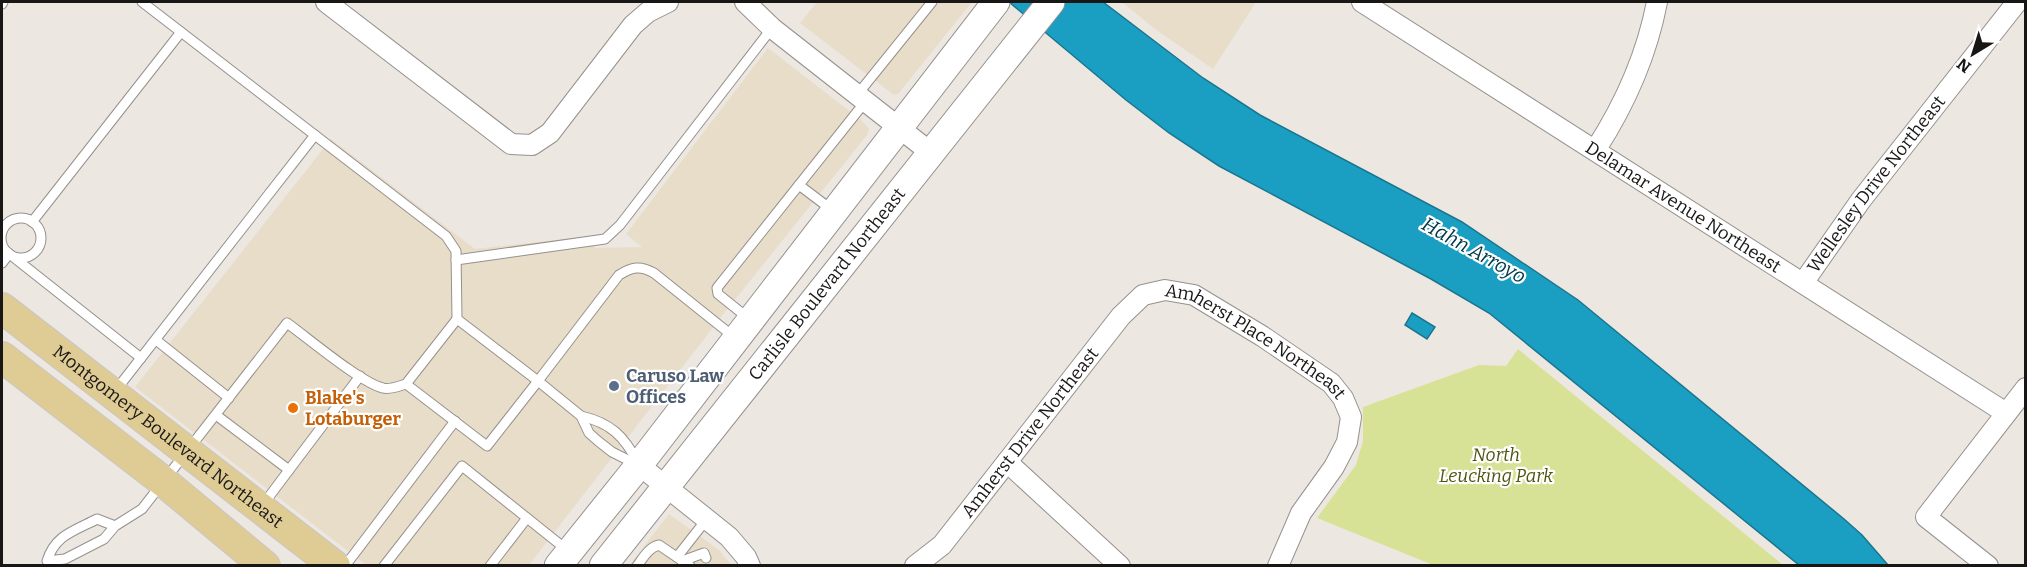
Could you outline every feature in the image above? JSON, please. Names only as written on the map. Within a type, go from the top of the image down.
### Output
[{"type":"main road","name":"Carlisle Boulevard Northeast","points":[[603,566],[1051,2]]},
{"type":"main road","name":"Carlisle Boulevard Northeast","points":[[563,558],[639,465],[899,128],[991,3]]},
{"type":"main road","name":"Montgomery Boulevard Northeast","points":[[2,308],[335,566]]},
{"type":"main road","points":[[2,357],[164,483],[256,563]]},
{"type":"street","points":[[326,2],[511,144],[532,145],[550,133],[633,25],[648,12],[668,2]]},
{"type":"street","points":[[745,2],[772,28],[930,152]]},
{"type":"street","name":"Delamar Avenue Northeast","points":[[1362,2],[1596,149],[2006,413]]},
{"type":"street","points":[[1596,149],[1645,53],[1658,2]]},
{"type":"street","name":"Wellesley Drive Northeast","points":[[1803,283],[1861,200],[2017,2]]},
{"type":"street","name":"Amherst Place Northeast","points":[[1143,295],[1165,290],[1194,295],[1262,336],[1331,382],[1343,398],[1351,417],[1347,441],[1334,467],[1301,513],[1278,566]]},
{"type":"street","name":"Amherst Drive Northeast","points":[[915,566],[942,545],[1120,316],[1143,295]]},
{"type":"street","points":[[1988,566],[1926,517],[2025,388]]},
{"type":"street","points":[[1007,462],[1120,566]]},
{"type":"street","points":[[639,465],[729,537],[746,557],[750,566]]},
{"type":"lane","points":[[115,526],[97,519],[59,538],[51,549],[47,561],[65,559],[104,539],[115,526],[142,509],[287,323],[360,376],[386,389],[406,384],[457,319],[456,250],[446,236],[142,2]]},
{"type":"lane","points":[[743,329],[718,294],[717,288],[799,185],[932,2]]},
{"type":"lane","points":[[456,260],[605,239],[620,225],[772,28]]},
{"type":"lane","points":[[32,222],[181,32]]},
{"type":"lane","points":[[113,395],[315,135]]},
{"type":"lane","points":[[799,185],[834,212]]},
{"type":"lane","points":[[2,263],[5,251],[2,236],[8,224],[20,219],[32,222],[40,232],[41,238],[33,254],[21,258],[5,251]]},
{"type":"lane","points":[[5,251],[141,358]]},
{"type":"lane","points":[[406,384],[487,446],[619,275],[631,268],[644,268],[654,273],[743,329]]},
{"type":"lane","points":[[457,319],[581,416],[589,433],[598,441],[612,452],[639,465]]},
{"type":"lane","points":[[156,340],[229,398]]},
{"type":"lane","points":[[260,508],[360,376]]},
{"type":"lane","points":[[216,415],[289,470]]},
{"type":"lane","points":[[581,416],[599,420],[622,438],[639,465]]},
{"type":"lane","points":[[345,566],[455,421]]},
{"type":"lane","points":[[384,566],[462,466],[527,518],[563,558]]},
{"type":"lane","points":[[490,566],[527,518]]},
{"type":"lane","points":[[637,566],[654,546],[659,545],[687,562],[706,520]]},
{"type":"shaded area","points":[[817,2],[972,2],[898,94],[894,95],[800,23]]},
{"type":"shaded area","points":[[1122,2],[1256,2],[1213,69],[1155,29]]},
{"type":"shaded area","points":[[768,48],[861,120],[869,129],[867,135],[725,312],[529,565],[366,565],[135,387],[331,139],[475,249],[592,236],[595,248],[642,247],[626,234]]},
{"type":"shaded area","points":[[669,514],[719,550],[731,565],[629,566]]},
{"type":"green space","name":"North Leucking Park","points":[[1518,349],[1783,565],[1433,565],[1317,518],[1356,465],[1363,441],[1363,407],[1479,365],[1506,366]]},
{"type":"water","name":"Hahn Arroyo","points":[[1009,2],[1103,2],[1203,78],[1260,115],[1462,222],[1578,300],[1844,519],[1862,535],[1888,565],[1799,565],[1489,313],[1431,279],[1219,166],[1169,133],[1126,100]]},
{"type":"water","points":[[1412,313],[1435,327],[1427,339],[1405,325]]},
{"type":"place","name":"Caruso Law Offices","points":[[614,386]]},
{"type":"place","name":"Blake's Lotaburger","points":[[293,408]]}]
